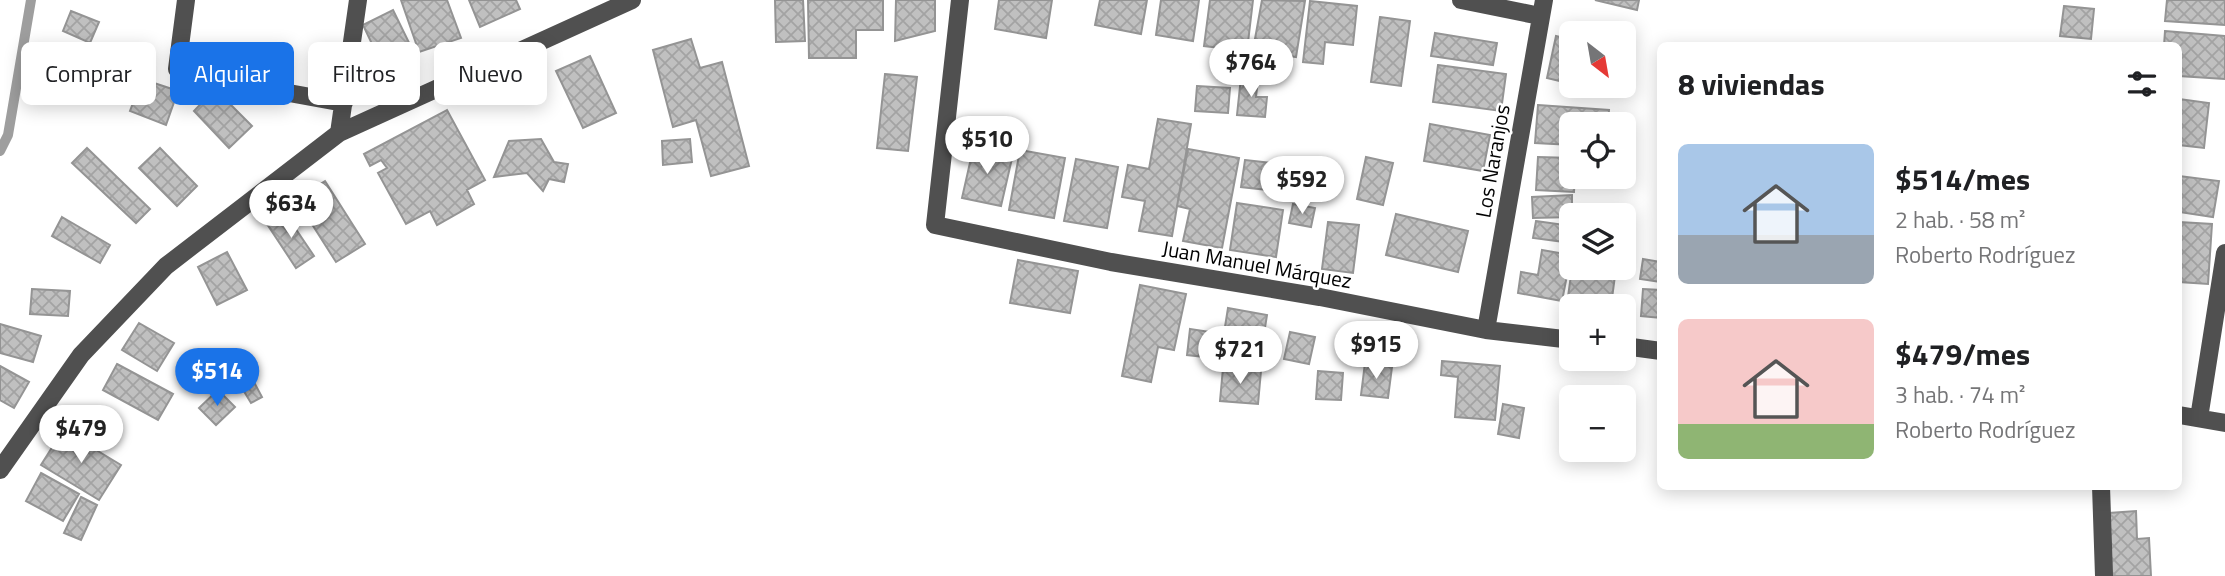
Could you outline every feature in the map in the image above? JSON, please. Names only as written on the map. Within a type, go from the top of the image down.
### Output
[{"type":"street","points":[[186,0],[177,69],[308,96]]},
{"type":"street","points":[[352,42],[358,0]]},
{"type":"street","points":[[0,470],[81,355],[166,266],[339,133],[632,0]]},
{"type":"street","name":"Juan Manuel Márquez","points":[[960,0],[935,225],[1111,262],[1320,297],[1486,330],[1559,338]]},
{"type":"street","points":[[1461,0],[1542,8]]},
{"type":"street","name":"Los Naranjos","points":[[1486,330],[1542,8]]},
{"type":"street","points":[[339,133],[344,105]]},
{"type":"street","points":[[2199,418],[2225,253]]},
{"type":"street","points":[[1636,348],[1657,350]]},
{"type":"street","points":[[2182,415],[2225,423]]},
{"type":"street","points":[[2101,490],[2104,576]]},
{"type":"building","points":[[401,0],[447,0],[461,38],[449,42],[434,42],[434,47],[420,52],[420,42],[416,42]]},
{"type":"building","points":[[469,0],[516,0],[520,9],[480,27]]},
{"type":"building","points":[[775,0],[803,0],[805,41],[776,42]]},
{"type":"building","points":[[808,0],[883,0],[883,30],[856,30],[856,58],[809,58]]},
{"type":"building","points":[[896,0],[935,0],[935,31],[895,41]]},
{"type":"building","points":[[999,0],[1052,0],[1046,38],[995,29]]},
{"type":"building","points":[[1100,0],[1147,0],[1141,34],[1095,25]]},
{"type":"building","points":[[1161,0],[1199,0],[1193,41],[1156,35]]},
{"type":"building","points":[[1210,0],[1253,0],[1247,51],[1204,46]]},
{"type":"building","points":[[1262,0],[1305,1],[1296,57],[1253,50]]},
{"type":"building","points":[[1595,0],[1639,0],[1637,10]]},
{"type":"building","points":[[2167,0],[2225,0],[2225,25],[2165,21]]},
{"type":"building","points":[[1310,1],[1357,6],[1353,45],[1325,42],[1323,64],[1303,62]]},
{"type":"building","points":[[2064,6],[2094,9],[2091,39],[2060,36]]},
{"type":"building","points":[[393,10],[409,42],[371,42],[363,25]]},
{"type":"building","points":[[71,11],[99,22],[90,42],[63,31]]},
{"type":"building","points":[[1380,17],[1410,21],[1401,86],[1371,82]]},
{"type":"building","points":[[2165,31],[2225,36],[2225,79],[2182,76],[2182,42],[2164,42]]},
{"type":"building","points":[[1435,33],[1497,43],[1493,65],[1431,56]]},
{"type":"building","points":[[1556,36],[1559,37],[1559,81],[1547,78]]},
{"type":"building","points":[[691,39],[700,68],[722,62],[749,166],[711,176],[696,120],[673,127],[653,50]]},
{"type":"building","points":[[590,56],[616,113],[583,128],[556,71]]},
{"type":"building","points":[[1438,65],[1506,74],[1501,111],[1433,102]]},
{"type":"building","points":[[885,74],[917,77],[908,151],[877,148]]},
{"type":"building","points":[[1241,77],[1258,79],[1256,97],[1267,97],[1265,117],[1237,115]]},
{"type":"building","points":[[156,84],[170,88],[170,105],[173,105],[166,125],[130,111],[132,105],[156,105]]},
{"type":"building","points":[[1197,86],[1230,88],[1228,113],[1195,111]]},
{"type":"building","points":[[2182,99],[2209,103],[2204,148],[2182,145]]},
{"type":"building","points":[[200,105],[231,105],[252,126],[229,148],[194,111]]},
{"type":"building","points":[[1538,105],[1609,110],[1559,112],[1559,144],[1535,143]]},
{"type":"building","points":[[447,110],[485,180],[467,190],[474,204],[437,225],[430,211],[406,224],[378,173],[387,168],[381,160],[370,166],[364,154]]},
{"type":"building","points":[[1158,119],[1191,124],[1172,236],[1139,231],[1145,201],[1122,197],[1128,165],[1149,169]]},
{"type":"building","points":[[1430,124],[1490,135],[1483,171],[1424,161]]},
{"type":"building","points":[[541,139],[554,162],[568,164],[564,182],[549,179],[543,191],[527,173],[494,177],[509,141]]},
{"type":"building","points":[[690,139],[692,162],[663,165],[662,141]]},
{"type":"building","points":[[974,145],[1013,154],[1001,206],[962,198]]},
{"type":"building","points":[[87,148],[150,209],[136,223],[72,163]]},
{"type":"building","points":[[160,148],[197,186],[177,206],[139,168]]},
{"type":"building","points":[[1188,149],[1239,158],[1222,248],[1183,241],[1190,209],[1177,206]]},
{"type":"building","points":[[1020,150],[1065,158],[1054,218],[1009,210]]},
{"type":"building","points":[[1366,157],[1393,163],[1383,205],[1357,199]]},
{"type":"building","points":[[1538,157],[1559,158],[1559,189],[1574,189],[1574,192],[1536,190]]},
{"type":"building","points":[[1076,159],[1118,167],[1107,228],[1064,221]]},
{"type":"building","points":[[1245,160],[1289,165],[1285,192],[1241,187]]},
{"type":"building","points":[[2182,176],[2219,181],[2213,217],[2182,212]]},
{"type":"building","points":[[325,181],[365,244],[336,262],[296,199]]},
{"type":"building","points":[[1572,195],[1572,203],[1559,203],[1559,217],[1533,218],[1532,197]]},
{"type":"building","points":[[1237,203],[1283,210],[1276,257],[1230,250]]},
{"type":"building","points":[[1293,204],[1315,208],[1311,227],[1289,223]]},
{"type":"building","points":[[285,213],[314,256],[296,268],[267,224]]},
{"type":"building","points":[[1396,214],[1468,231],[1458,272],[1386,255]]},
{"type":"building","points":[[62,217],[110,245],[100,263],[52,236]]},
{"type":"building","points":[[1536,221],[1559,224],[1559,241],[1533,238]]},
{"type":"building","points":[[1328,222],[1359,225],[1353,273],[1322,269]]},
{"type":"building","points":[[2182,222],[2212,224],[2208,284],[2182,282]]},
{"type":"building","points":[[1542,250],[1559,253],[1559,280],[1566,280],[1563,294],[1559,294],[1559,300],[1518,293],[1521,272],[1538,275]]},
{"type":"building","points":[[227,252],[247,290],[217,305],[198,267]]},
{"type":"building","points":[[1643,259],[1657,261],[1657,281],[1640,279]]},
{"type":"building","points":[[1018,260],[1078,271],[1070,313],[1010,303]]},
{"type":"building","points":[[1570,280],[1614,280],[1613,294],[1568,294]]},
{"type":"building","points":[[1140,285],[1186,294],[1174,350],[1158,347],[1151,382],[1122,376]]},
{"type":"building","points":[[32,289],[70,291],[68,316],[30,314]]},
{"type":"building","points":[[1643,289],[1657,290],[1657,318],[1641,316]]},
{"type":"building","points":[[1228,308],[1267,315],[1260,359],[1221,352]]},
{"type":"building","points":[[139,323],[174,343],[157,371],[122,350]]},
{"type":"building","points":[[0,324],[41,336],[33,362],[0,353]]},
{"type":"building","points":[[1190,329],[1217,333],[1213,358],[1187,355]]},
{"type":"building","points":[[1290,332],[1315,337],[1309,364],[1284,359]]},
{"type":"building","points":[[1442,361],[1500,366],[1495,420],[1455,417],[1458,377],[1441,375]]},
{"type":"building","points":[[1365,363],[1392,367],[1388,398],[1361,395]]},
{"type":"building","points":[[117,364],[173,394],[158,420],[103,390]]},
{"type":"building","points":[[0,366],[29,382],[14,408],[0,400]]},
{"type":"building","points":[[1223,368],[1261,371],[1258,404],[1220,401]]},
{"type":"building","points":[[248,371],[262,397],[251,403],[236,378]]},
{"type":"building","points":[[1318,371],[1343,373],[1341,400],[1316,399]]},
{"type":"building","points":[[218,390],[235,407],[216,425],[199,408]]},
{"type":"building","points":[[1503,404],[1524,408],[1519,438],[1498,434]]},
{"type":"building","points":[[63,430],[121,465],[99,500],[41,465]]},
{"type":"building","points":[[41,473],[79,494],[63,521],[26,501]]},
{"type":"building","points":[[81,497],[97,505],[81,540],[64,533]]},
{"type":"building","points":[[2136,511],[2137,539],[2149,538],[2151,576],[2112,576],[2109,513]]},
{"type":"waterway","points":[[0,151],[8,135],[31,0]]}]
